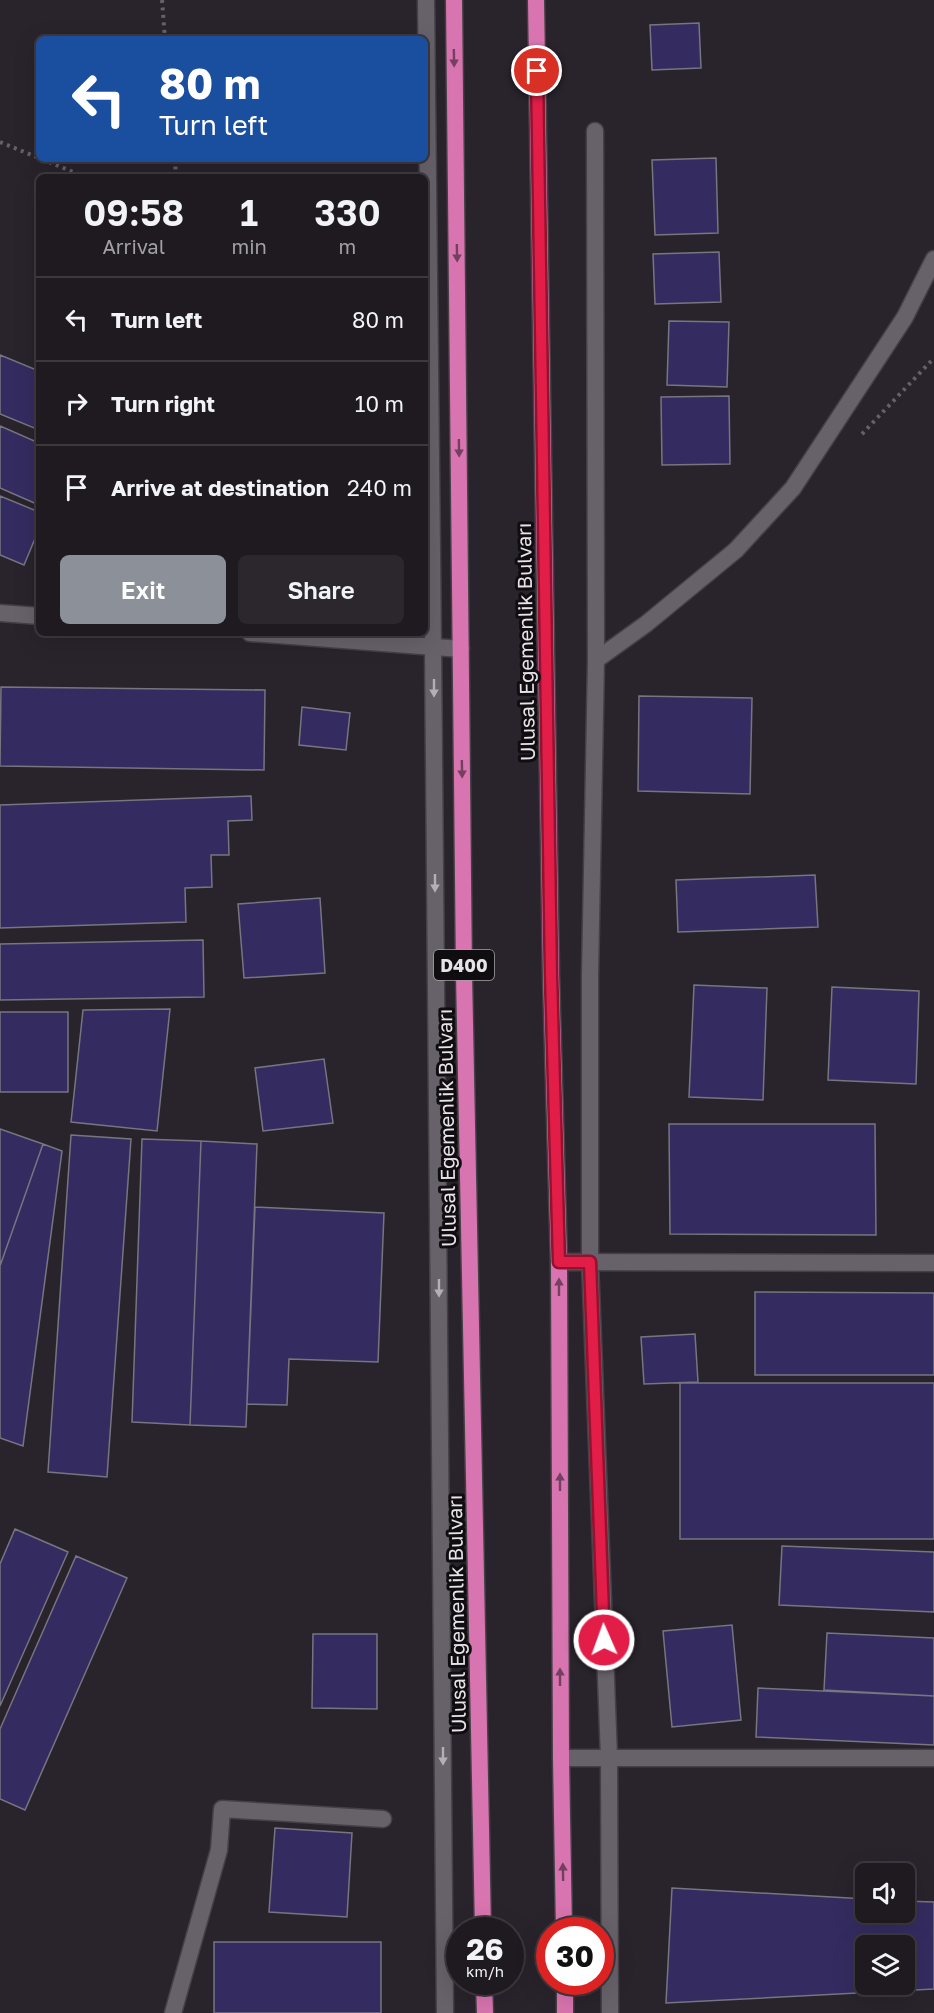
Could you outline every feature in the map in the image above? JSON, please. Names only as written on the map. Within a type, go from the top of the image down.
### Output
[{"type":"highway","name":"Ulusal Egemenlik Bulvarı","points":[[454,0],[465,986],[483,1917]]},
{"type":"highway","name":"Ulusal Egemenlik Bulvarı","points":[[536,0],[551,975],[559,1262],[564,1917]]},
{"type":"highway","points":[[484,1995],[485,2013]]},
{"type":"highway","points":[[565,1995],[565,2013]]},
{"type":"street","points":[[426,0],[426,36]]},
{"type":"street","points":[[595,131],[596,660],[590,976],[590,1262],[609,1757],[610,2013]]},
{"type":"street","points":[[428,162],[445,2013]]},
{"type":"street","points":[[596,660],[646,624],[736,550],[793,488],[905,317],[934,259]]},
{"type":"street","points":[[0,613],[36,616]]},
{"type":"street","points":[[289,636],[461,649]]},
{"type":"street","points":[[559,1262],[934,1263]]},
{"type":"street","points":[[561,1758],[934,1758]]},
{"type":"street","points":[[173,2013],[219,1850],[222,1809],[383,1819]]},
{"type":"path","points":[[162,0],[165,36]]},
{"type":"path","points":[[0,142],[36,156]]},
{"type":"path","points":[[49,162],[77,174]]},
{"type":"building","points":[[699,23],[701,68],[652,70],[650,25]]},
{"type":"building","points":[[716,158],[718,233],[655,235],[652,160]]},
{"type":"building","points":[[719,252],[721,302],[655,304],[653,254]]},
{"type":"building","points":[[669,321],[729,322],[727,387],[667,385]]},
{"type":"building","points":[[0,355],[36,370],[36,429],[0,414]]},
{"type":"building","points":[[729,396],[730,464],[662,465],[661,397]]},
{"type":"building","points":[[0,426],[36,442],[36,504],[0,488]]},
{"type":"building","points":[[0,496],[36,511],[36,536],[24,565],[0,555]]},
{"type":"building","points":[[1,687],[265,690],[264,770],[0,766]]},
{"type":"building","points":[[639,696],[752,698],[750,794],[638,791]]},
{"type":"building","points":[[302,707],[350,713],[346,750],[299,745]]},
{"type":"building","points":[[251,796],[252,820],[228,821],[229,855],[211,855],[212,887],[185,888],[186,922],[0,928],[0,805]]},
{"type":"building","points":[[815,875],[818,927],[678,932],[676,880]]},
{"type":"building","points":[[320,898],[325,973],[244,978],[238,904]]},
{"type":"building","points":[[203,940],[204,997],[0,1000],[0,944]]},
{"type":"building","points":[[694,985],[767,988],[763,1100],[689,1097]]},
{"type":"building","points":[[832,987],[919,991],[916,1084],[828,1080]]},
{"type":"building","points":[[170,1009],[157,1131],[71,1122],[83,1010]]},
{"type":"building","points":[[0,1012],[68,1012],[68,1092],[0,1092]]},
{"type":"building","points":[[324,1059],[333,1123],[263,1131],[255,1068]]},
{"type":"building","points":[[669,1124],[875,1124],[876,1235],[670,1234]]},
{"type":"building","points":[[0,1129],[43,1144],[0,1266]]},
{"type":"building","points":[[71,1135],[131,1139],[107,1477],[48,1472]]},
{"type":"building","points":[[142,1139],[201,1141],[190,1425],[132,1422]]},
{"type":"building","points":[[201,1141],[257,1144],[246,1427],[190,1425]]},
{"type":"building","points":[[43,1144],[62,1151],[23,1446],[0,1438],[0,1266]]},
{"type":"building","points":[[255,1207],[384,1213],[378,1362],[289,1359],[287,1405],[247,1404]]},
{"type":"building","points":[[755,1292],[934,1293],[934,1375],[755,1375]]},
{"type":"building","points":[[695,1334],[698,1382],[644,1384],[641,1337]]},
{"type":"building","points":[[680,1383],[934,1383],[934,1539],[680,1539]]},
{"type":"building","points":[[15,1529],[68,1552],[0,1706],[0,1564]]},
{"type":"building","points":[[782,1546],[934,1552],[934,1612],[779,1605]]},
{"type":"building","points":[[76,1556],[127,1578],[25,1810],[0,1799],[0,1729]]},
{"type":"building","points":[[732,1625],[741,1720],[672,1727],[663,1631]]},
{"type":"building","points":[[827,1633],[934,1638],[934,1696],[824,1690]]},
{"type":"building","points":[[313,1634],[377,1634],[377,1709],[312,1708]]},
{"type":"building","points":[[758,1688],[934,1696],[934,1745],[756,1737]]},
{"type":"building","points":[[275,1828],[352,1833],[347,1917],[269,1912]]},
{"type":"building","points":[[672,1888],[855,1898],[855,1923],[915,1923],[915,1901],[934,1902],[934,1989],[915,1990],[915,1935],[855,1935],[855,1993],[666,2003]]},
{"type":"building","points":[[214,1942],[381,1942],[381,2013],[214,2013]]},
{"type":"route","points":[[537,71],[551,975],[559,1262],[590,1262],[604,1640]]}]
